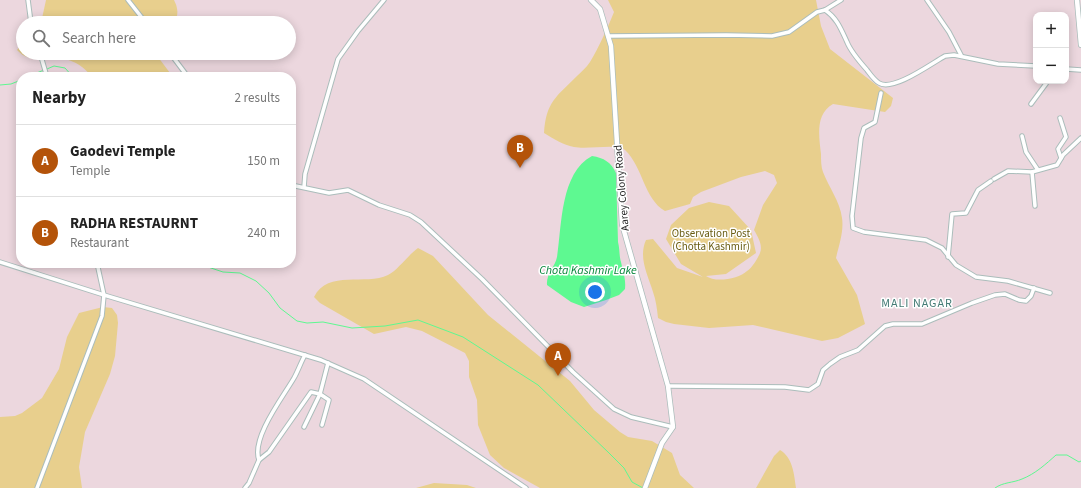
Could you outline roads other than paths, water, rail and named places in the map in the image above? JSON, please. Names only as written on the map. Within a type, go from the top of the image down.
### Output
[{"type":"main road","name":"Aarey Colony Road","points":[[591,0],[600,10],[611,46],[622,224],[668,386],[673,427]]},
{"type":"main road","points":[[1077,0],[1081,45]]},
{"type":"main road","points":[[645,488],[662,443],[673,427]]},
{"type":"street","points":[[28,0],[30,16]]},
{"type":"street","points":[[128,0],[141,16]]},
{"type":"street","points":[[304,187],[305,174],[331,78],[338,59],[358,31],[384,0]]},
{"type":"street","points":[[608,36],[772,36],[789,32],[817,12],[825,10],[841,0]]},
{"type":"street","points":[[927,0],[949,32],[961,56]]},
{"type":"street","points":[[825,10],[832,14],[843,30],[853,52],[879,84],[888,85],[899,82],[946,56],[961,56],[998,64],[1033,66]]},
{"type":"street","points":[[42,60],[46,72]]},
{"type":"street","points":[[175,60],[184,72]]},
{"type":"street","points":[[1069,69],[1081,70]]},
{"type":"street","points":[[1031,104],[1046,84]]},
{"type":"street","points":[[881,93],[875,122],[864,128],[860,138],[852,216],[853,228],[864,232],[926,240],[942,248],[948,258],[956,265],[976,277],[1008,281],[1050,293]]},
{"type":"street","points":[[1060,118],[1066,137],[1058,148],[1061,158]]},
{"type":"street","points":[[1022,136],[1026,152],[1038,170]]},
{"type":"street","points":[[948,258],[952,214],[966,213],[978,190],[1008,171],[1032,172],[1057,165],[1061,158],[1081,138]]},
{"type":"street","points":[[1032,172],[1035,206]]},
{"type":"street","points":[[296,186],[318,192],[329,193],[348,190],[379,205],[410,215],[422,222],[482,279],[573,372],[614,409],[631,417],[673,427]]},
{"type":"street","points":[[0,262],[16,267]]},
{"type":"street","points":[[19,268],[304,355],[364,378],[526,488]]},
{"type":"street","points":[[37,488],[102,316],[104,295],[98,268]]},
{"type":"street","points":[[668,386],[785,387],[809,390],[818,384],[823,370],[830,364],[840,357],[858,350],[885,326],[901,323],[922,324],[972,303],[1005,294],[1019,300],[1026,301],[1031,296],[1034,288]]},
{"type":"street","points":[[259,460],[256,453],[260,437],[294,377],[304,355]]},
{"type":"street","points":[[304,427],[320,394],[328,363]]},
{"type":"street","points":[[245,488],[249,483],[259,460],[269,452],[311,392],[320,394],[329,400],[322,425]]},
{"type":"water","name":"Chota Kashmir Lake","points":[[592,156],[607,161],[616,173],[618,242],[620,260],[625,278],[625,289],[619,295],[584,307],[571,302],[547,285],[547,281],[557,257],[564,201],[568,187],[582,164]]},
{"type":"waterway","points":[[47,69],[54,66],[65,68],[69,72]]},
{"type":"waterway","points":[[39,72],[44,70]]},
{"type":"waterway","points":[[0,85],[16,82]]},
{"type":"waterway","points":[[211,268],[223,272],[240,273],[256,281],[269,293],[280,308],[297,321],[307,323],[323,322],[352,328],[385,326],[418,320],[463,337],[538,385],[624,468],[632,482],[643,488]]},
{"type":"waterway","points":[[995,488],[1027,477],[1056,455],[1067,455],[1079,462],[1081,461]]},
{"type":"place","name":"RADHA RESTAURNT","points":[[520,168]]},
{"type":"place","name":"Gaodevi Temple","points":[[558,376]]},
{"type":"district","name":"MALI NAGAR","points":[[917,303]]},
{"type":"park label","name":"Observation Post (Chotta Kashmir)","points":[[711,239]]}]
